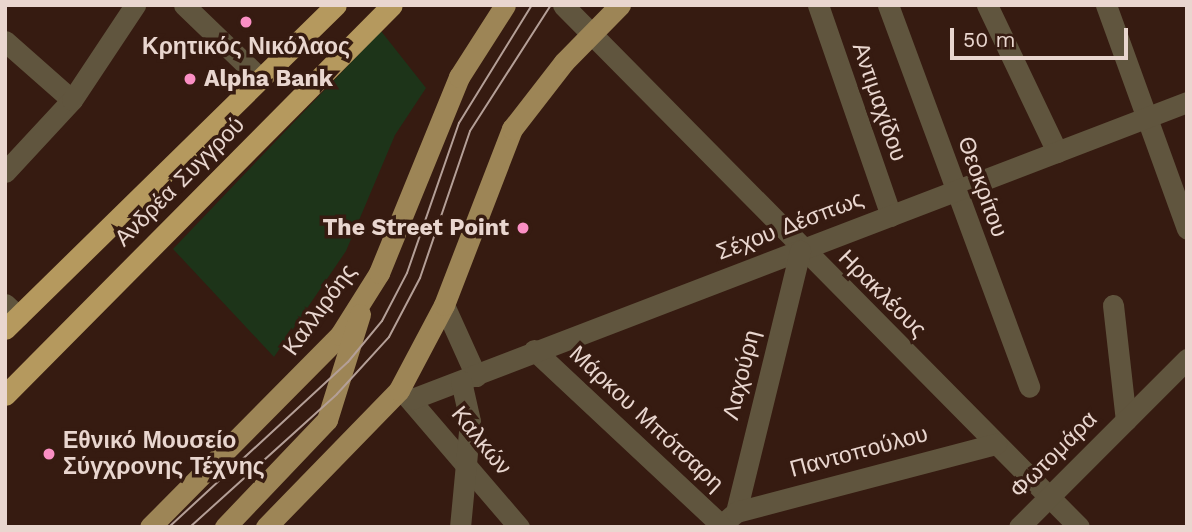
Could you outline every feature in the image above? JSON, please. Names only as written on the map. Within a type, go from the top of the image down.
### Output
[{"type":"highway","name":"Ανδρέα Συγγρού","points":[[10,316],[336,5]]},
{"type":"highway","name":"Ανδρέα Συγγρού","points":[[5,395],[392,5]]},
{"type":"main road","name":"Καλλιρόης","points":[[150,527],[320,360],[364,299],[437,122],[505,5]]},
{"type":"main road","points":[[266,527],[406,394],[444,305],[512,130],[591,34],[620,5]]},
{"type":"main road","points":[[225,527],[327,420],[364,299]]},
{"type":"street","points":[[5,172],[72,100],[135,5]]},
{"type":"street","points":[[184,5],[261,79]]},
{"type":"street","name":"Ηρακλέους","points":[[563,5],[800,251],[1079,527]]},
{"type":"street","name":"Αντιμαχίδου","points":[[818,5],[891,216]]},
{"type":"street","name":"Θεοκρίτου","points":[[888,5],[1029,387]]},
{"type":"street","points":[[987,5],[1057,152]]},
{"type":"street","points":[[1106,5],[1187,229]]},
{"type":"street","points":[[5,41],[72,100]]},
{"type":"street","name":"Σέχου Δέσπως","points":[[406,394],[469,378],[534,350],[1187,102]]},
{"type":"street","name":"Λαχούρη","points":[[725,523],[800,251]]},
{"type":"street","points":[[444,305],[469,378],[468,470],[460,527]]},
{"type":"street","name":"Φωτομάρα","points":[[1113,305],[1126,420]]},
{"type":"street","name":"Μάρκου Μπότσαρη","points":[[534,350],[725,523]]},
{"type":"street","name":"Φωτομάρα","points":[[1019,527],[1187,359]]},
{"type":"street","name":"Καλκών","points":[[406,394],[519,527]]},
{"type":"street","name":"Παντοπούλου","points":[[725,523],[996,444]]},
{"type":"green space","points":[[381,31],[426,88],[395,135],[346,251],[274,357],[173,249]]},
{"type":"tram line","points":[[169,527],[348,362],[382,321],[407,273],[459,123],[532,5]]},
{"type":"tram line","points":[[190,527],[337,394],[389,337],[420,278],[470,131],[551,5]]},
{"type":"place","name":"Κρητικός Νικόλαος","points":[[246,22]]},
{"type":"place","name":"Alpha Bank","points":[[190,79]]},
{"type":"place","name":"The Street Point","points":[[523,228]]},
{"type":"place","name":"Εθνικό Μουσείο Σύγχρονης Τέχνης","points":[[49,454]]}]
